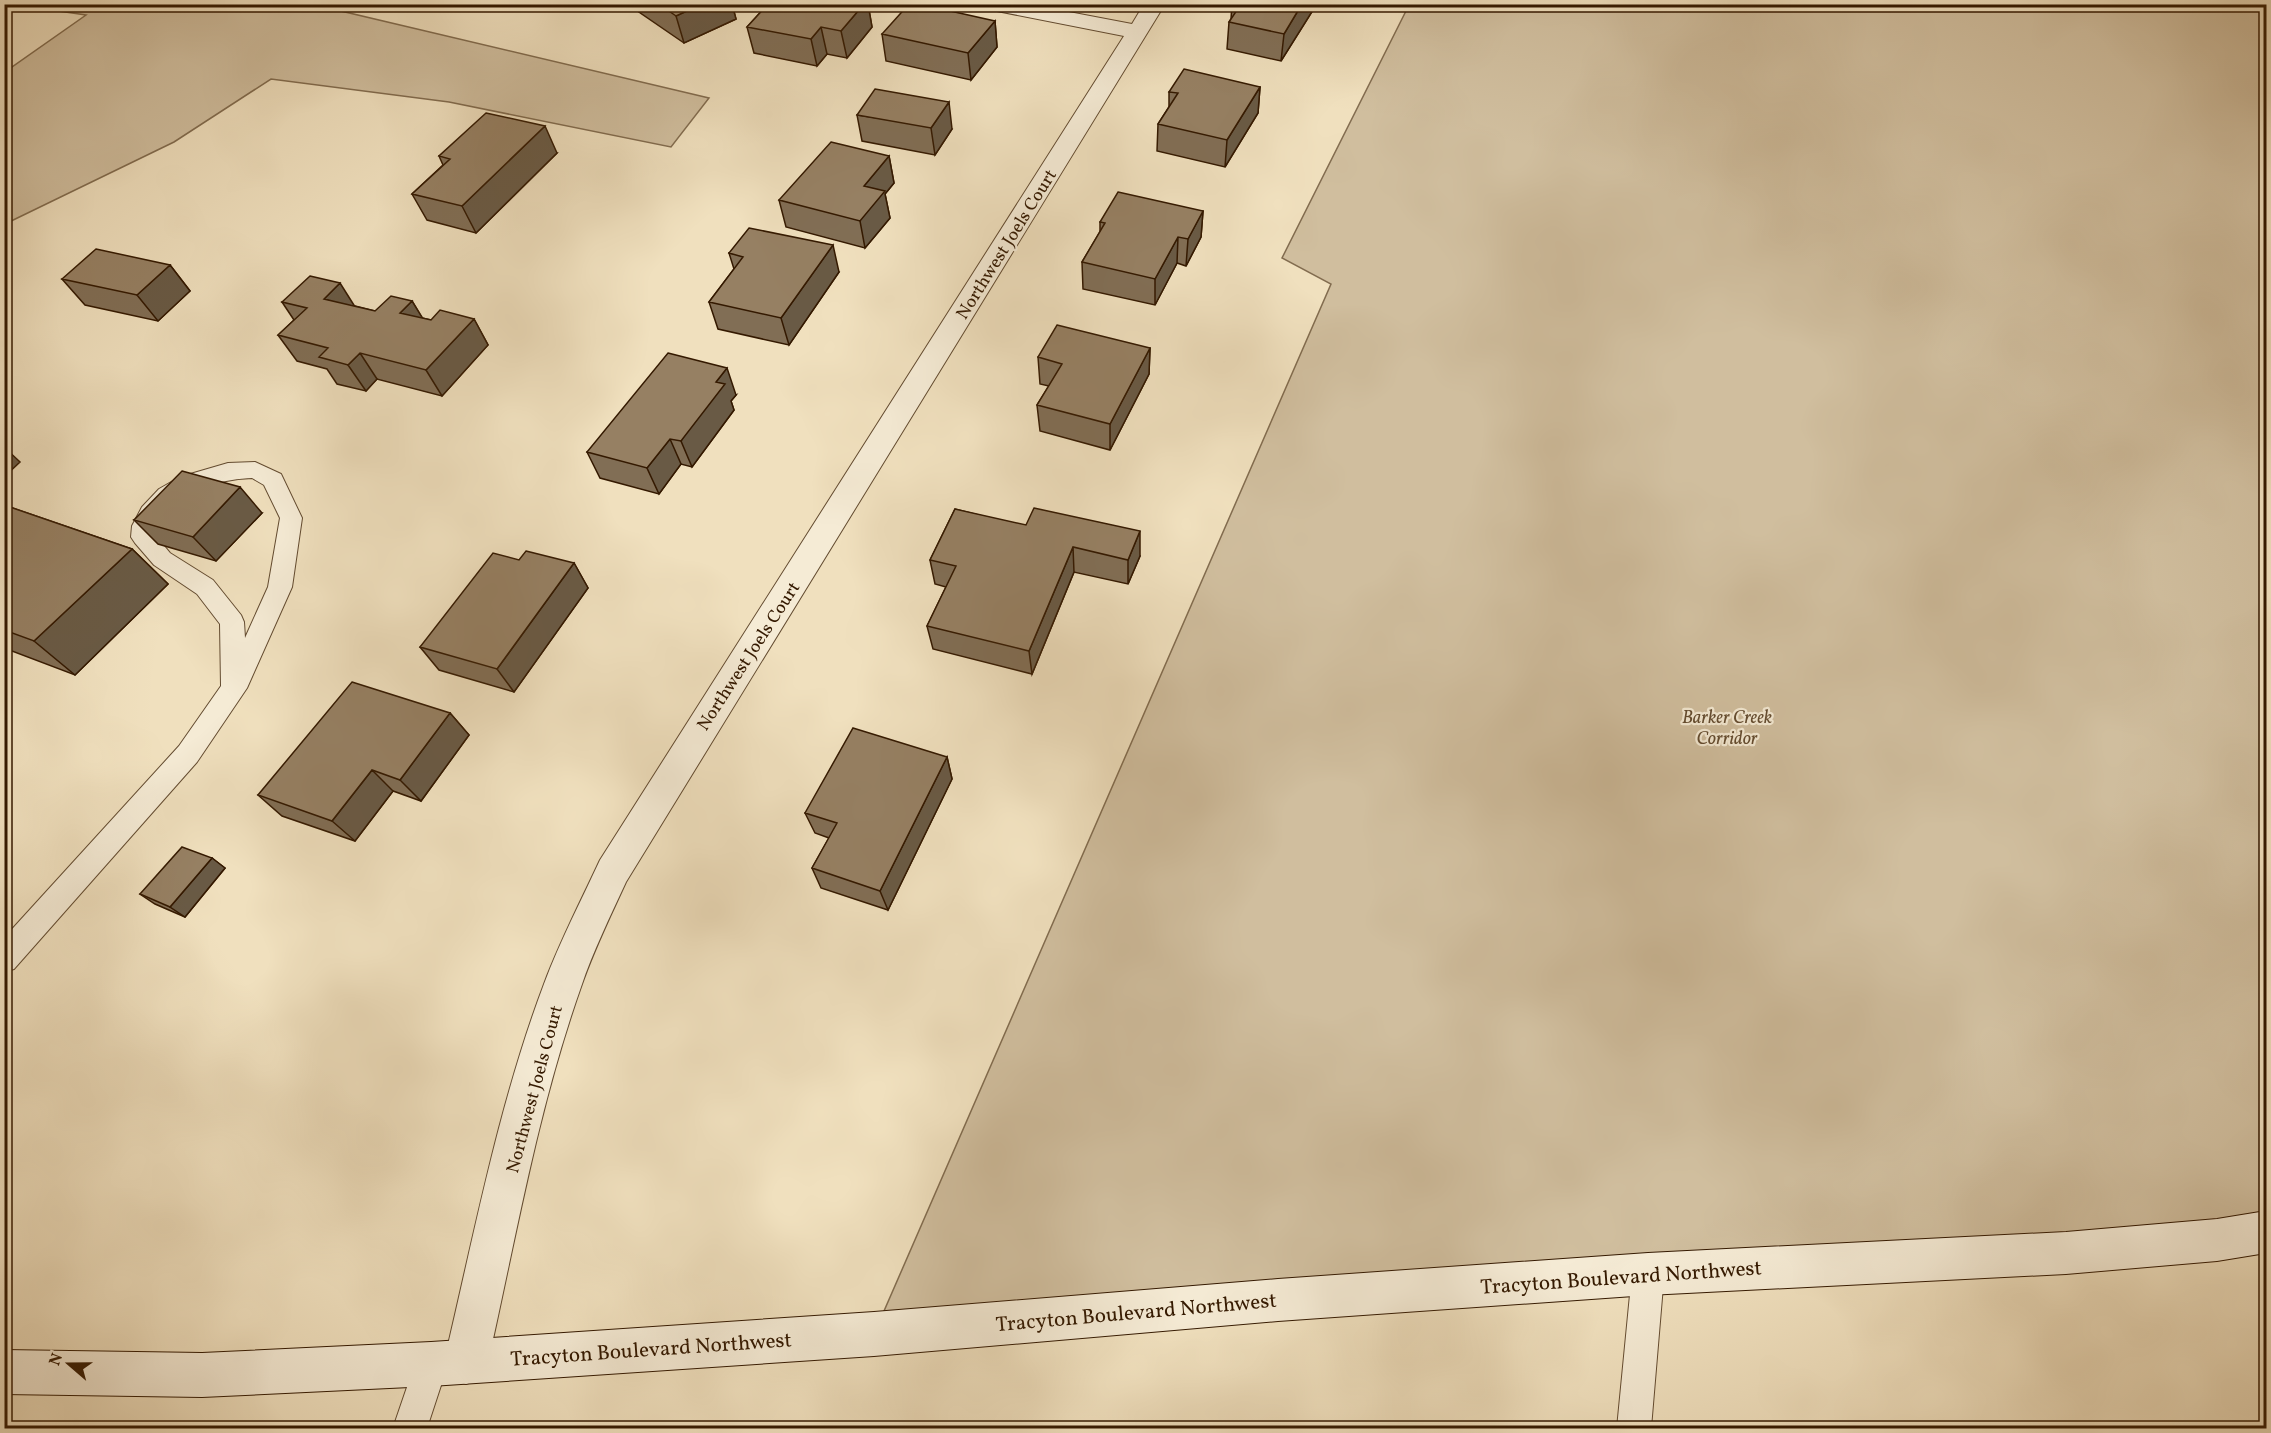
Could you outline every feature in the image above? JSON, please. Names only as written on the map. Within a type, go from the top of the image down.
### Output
[{"type":"street","points":[[992,4],[1138,32]]},
{"type":"street","name":"Northwest Joels Court","points":[[448,1363],[528,1104],[557,1001],[583,935],[613,871],[1155,4]]},
{"type":"street","points":[[2263,4],[2266,8]]},
{"type":"street","name":"Tracyton Boulevard Northwest","points":[[4,1372],[202,1376],[448,1363],[874,1334],[1278,1300],[1648,1274],[2066,1252],[2217,1240],[2266,1232]]},
{"type":"lane","points":[[4,959],[188,754],[234,688],[279,587],[291,518],[273,480],[255,470],[228,471],[188,483],[167,495],[150,513],[143,525],[143,537],[162,559],[205,587],[232,622],[234,688]]},
{"type":"lane","points":[[1634,1428],[1648,1274]]},
{"type":"lane","points":[[410,1428],[448,1363]]},
{"type":"green space","points":[[348,4],[341,11],[709,98],[671,147],[449,102],[271,79],[174,142],[5,224],[5,72],[86,15],[17,5]]},
{"type":"green space","name":"Barker Creek Corridor","points":[[1409,5],[2266,5],[2266,1232],[2217,1240],[874,1334],[1331,284],[1282,258]]},
{"type":"building","points":[[659,4],[702,4],[676,16]]},
{"type":"building","points":[[768,4],[864,4],[841,31],[821,27],[811,39],[747,27]]},
{"type":"building","points":[[909,4],[919,4],[995,21],[968,53],[882,34]]},
{"type":"building","points":[[1241,4],[1302,4],[1284,34],[1229,22]]},
{"type":"building","points":[[1184,69],[1260,87],[1227,140],[1158,124],[1178,93],[1169,92]]},
{"type":"building","points":[[875,89],[949,102],[931,128],[857,115]]},
{"type":"building","points":[[486,113],[545,126],[462,206],[412,194],[450,159],[439,156]]},
{"type":"building","points":[[831,142],[889,156],[864,186],[885,191],[860,221],[779,200]]},
{"type":"building","points":[[1118,192],[1203,211],[1188,239],[1178,237],[1155,279],[1082,262],[1105,223],[1100,222]]},
{"type":"building","points":[[749,228],[833,245],[781,318],[709,302],[743,257],[729,253]]},
{"type":"building","points":[[96,249],[170,265],[137,295],[62,279]]},
{"type":"building","points":[[310,276],[340,283],[324,299],[375,311],[391,296],[412,301],[400,313],[431,320],[440,310],[474,319],[426,370],[360,353],[348,365],[319,357],[328,348],[278,335],[307,308],[282,302]]},
{"type":"building","points":[[1057,325],[1150,348],[1110,424],[1037,405],[1062,364],[1038,357]]},
{"type":"building","points":[[668,353],[727,368],[716,382],[725,384],[681,441],[670,439],[647,468],[587,452]]},
{"type":"building","points":[[182,471],[240,487],[193,537],[134,520]]},
{"type":"building","points":[[4,505],[132,549],[34,641],[4,630]]},
{"type":"building","points":[[1034,508],[1140,531],[1128,560],[1073,547],[1029,651],[927,626],[956,566],[930,560],[955,509],[1026,525]]},
{"type":"building","points":[[526,551],[574,563],[497,669],[420,647],[493,553],[519,560]]},
{"type":"building","points":[[352,682],[450,713],[400,780],[372,770],[332,821],[258,795]]},
{"type":"building","points":[[853,728],[947,757],[880,891],[812,868],[837,823],[805,813]]},
{"type":"building","points":[[182,847],[212,858],[170,907],[140,894]]}]
